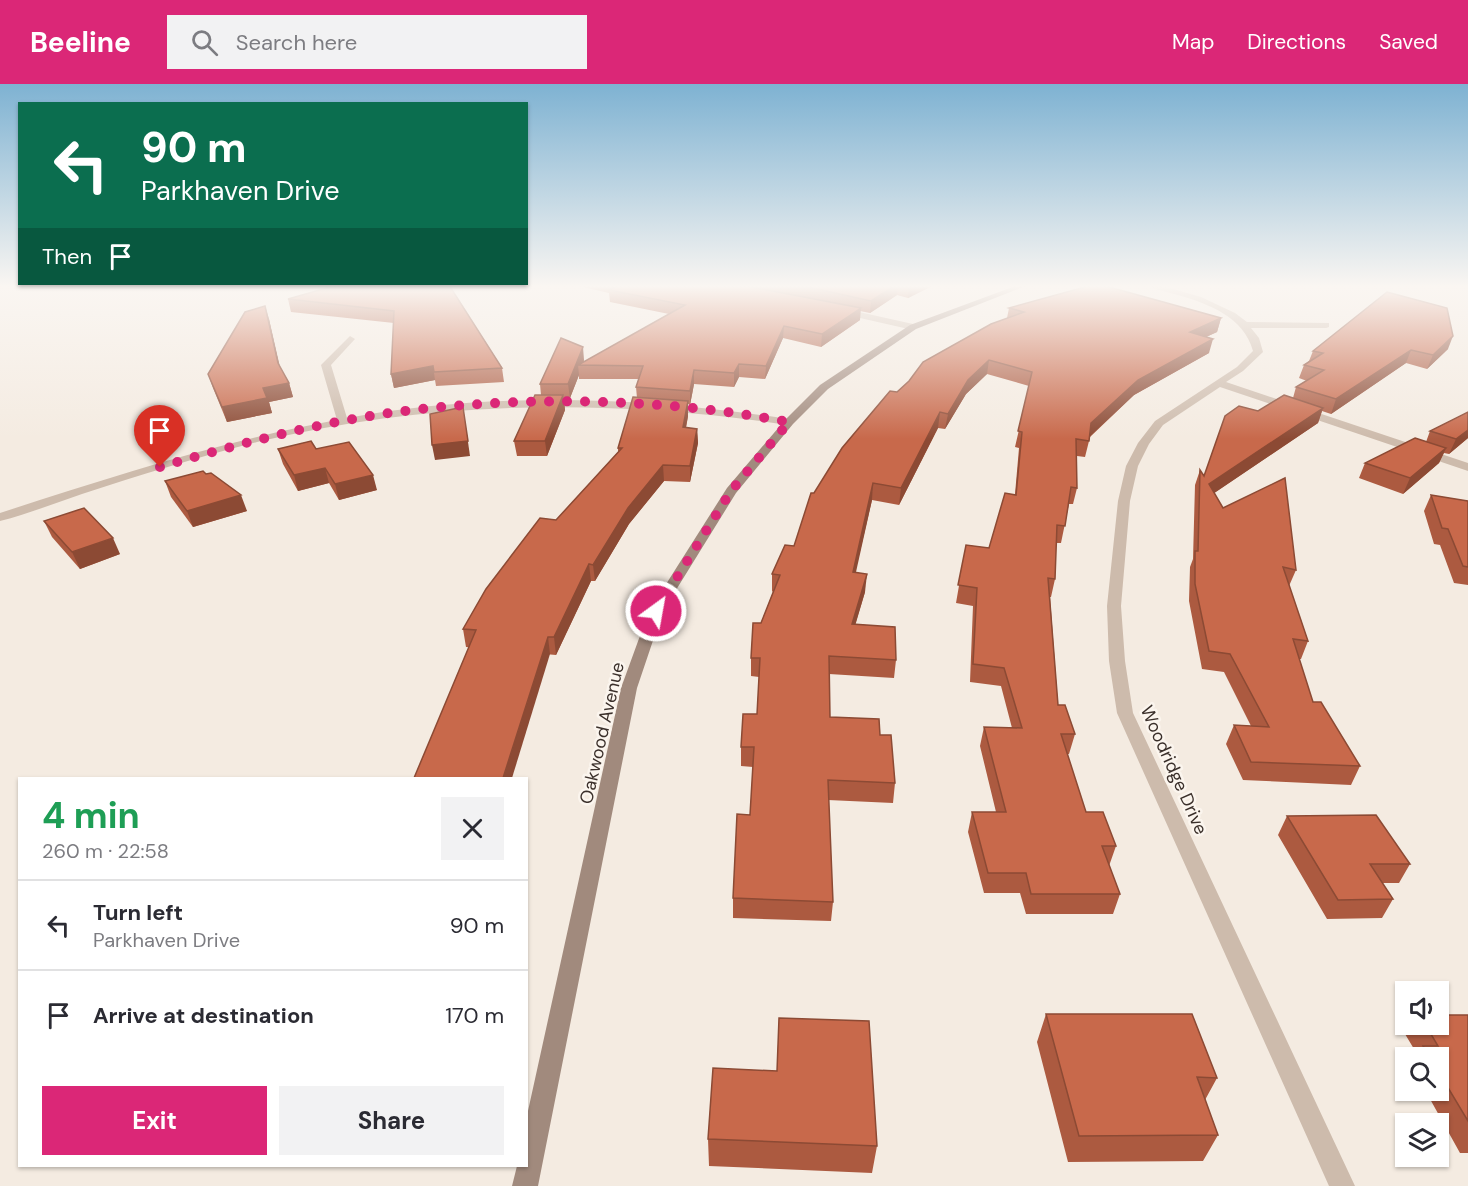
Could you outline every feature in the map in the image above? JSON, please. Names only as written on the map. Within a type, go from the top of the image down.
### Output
[{"type":"main road","name":"Oakwood Avenue","points":[[525,1186],[629,688],[656,611],[731,491],[789,422],[824,387],[899,336]]},
{"type":"street","name":"Woodridge Drive","points":[[1254,336],[1257,340],[1258,352],[1240,369],[1159,423],[1144,443],[1132,466],[1124,501],[1114,606],[1117,661],[1125,713],[1342,1186]]},
{"type":"street","points":[[343,422],[326,366],[350,339]]},
{"type":"street","points":[[1218,384],[1468,467]]},
{"type":"street","points":[[0,517],[225,448],[343,422],[429,408],[581,401],[726,411],[789,422]]},
{"type":"building","points":[[230,336],[272,336],[278,363],[289,383],[263,388],[267,398],[222,407],[208,374]]},
{"type":"building","points":[[393,336],[482,336],[502,368],[434,372],[433,366],[391,374]]},
{"type":"building","points":[[629,336],[779,336],[766,366],[739,364],[734,373],[694,370],[690,391],[636,387],[643,366],[578,365]]},
{"type":"building","points":[[969,336],[1205,336],[1213,339],[1138,380],[1091,423],[1089,441],[1076,439],[1077,488],[1071,487],[1065,526],[1057,525],[1055,579],[1048,578],[1058,705],[1065,705],[1075,734],[1061,734],[1086,812],[1103,812],[1116,846],[1102,846],[1120,894],[1031,894],[1026,873],[988,873],[972,812],[1006,812],[984,727],[1022,728],[1004,668],[973,664],[977,588],[958,585],[966,545],[989,548],[1005,493],[1016,495],[1022,432],[1018,431],[1032,372],[989,360],[968,380],[948,414],[940,412],[901,488],[873,483],[853,572],[867,574],[852,624],[895,627],[896,660],[829,656],[830,717],[879,719],[880,735],[891,735],[895,783],[828,780],[833,902],[733,898],[737,814],[750,815],[754,747],[741,747],[743,714],[757,714],[760,658],[751,658],[753,623],[761,623],[780,575],[772,574],[785,545],[794,546],[811,493],[814,493],[842,448],[890,391],[897,392],[909,381],[923,362]]},
{"type":"building","points":[[1331,336],[1453,336],[1433,355],[1411,350],[1336,399],[1296,387],[1324,370],[1304,365],[1323,353],[1313,351]]},
{"type":"building","points":[[561,338],[583,347],[568,384],[540,384]]},
{"type":"building","points":[[535,395],[563,395],[545,441],[514,441]]},
{"type":"building","points":[[1284,395],[1323,408],[1209,484],[1223,508],[1285,478],[1296,570],[1283,567],[1308,641],[1293,639],[1313,702],[1321,702],[1360,766],[1251,762],[1234,725],[1269,727],[1230,654],[1209,651],[1195,584],[1200,470],[1204,476],[1225,416],[1239,406],[1258,411]]},
{"type":"building","points":[[633,397],[688,401],[683,427],[697,429],[690,466],[663,465],[628,508],[593,565],[589,564],[554,637],[548,637],[503,777],[414,777],[476,630],[463,629],[486,589],[540,518],[556,520],[622,448],[618,448]]},
{"type":"building","points":[[463,407],[468,441],[432,445],[430,414]]},
{"type":"building","points":[[1468,412],[1468,430],[1456,439],[1430,431]]},
{"type":"building","points":[[1415,438],[1446,448],[1410,478],[1365,463]]},
{"type":"building","points":[[311,441],[316,449],[349,442],[373,475],[335,484],[325,468],[294,475],[278,449]]},
{"type":"building","points":[[203,471],[206,474],[211,473],[241,495],[187,511],[165,481]]},
{"type":"building","points":[[1431,495],[1468,501],[1468,567],[1463,566],[1448,529],[1442,528]]},
{"type":"building","points":[[84,508],[113,538],[72,552],[44,521]]},
{"type":"building","points":[[1376,815],[1410,864],[1370,864],[1393,899],[1338,900],[1287,816]]},
{"type":"building","points":[[1046,1014],[1192,1014],[1217,1078],[1197,1077],[1218,1135],[1079,1136]]},
{"type":"building","points":[[1449,1015],[1468,1015],[1468,1121],[1449,1089],[1449,1047],[1423,1046],[1438,1046],[1432,1035],[1449,1035]]},
{"type":"building","points":[[779,1018],[869,1021],[877,1146],[708,1139],[713,1068],[777,1071]]},
{"type":"route","points":[[160,467],[291,432],[429,408],[477,404],[581,401],[674,406],[726,411],[789,422],[731,491],[656,611]]}]
